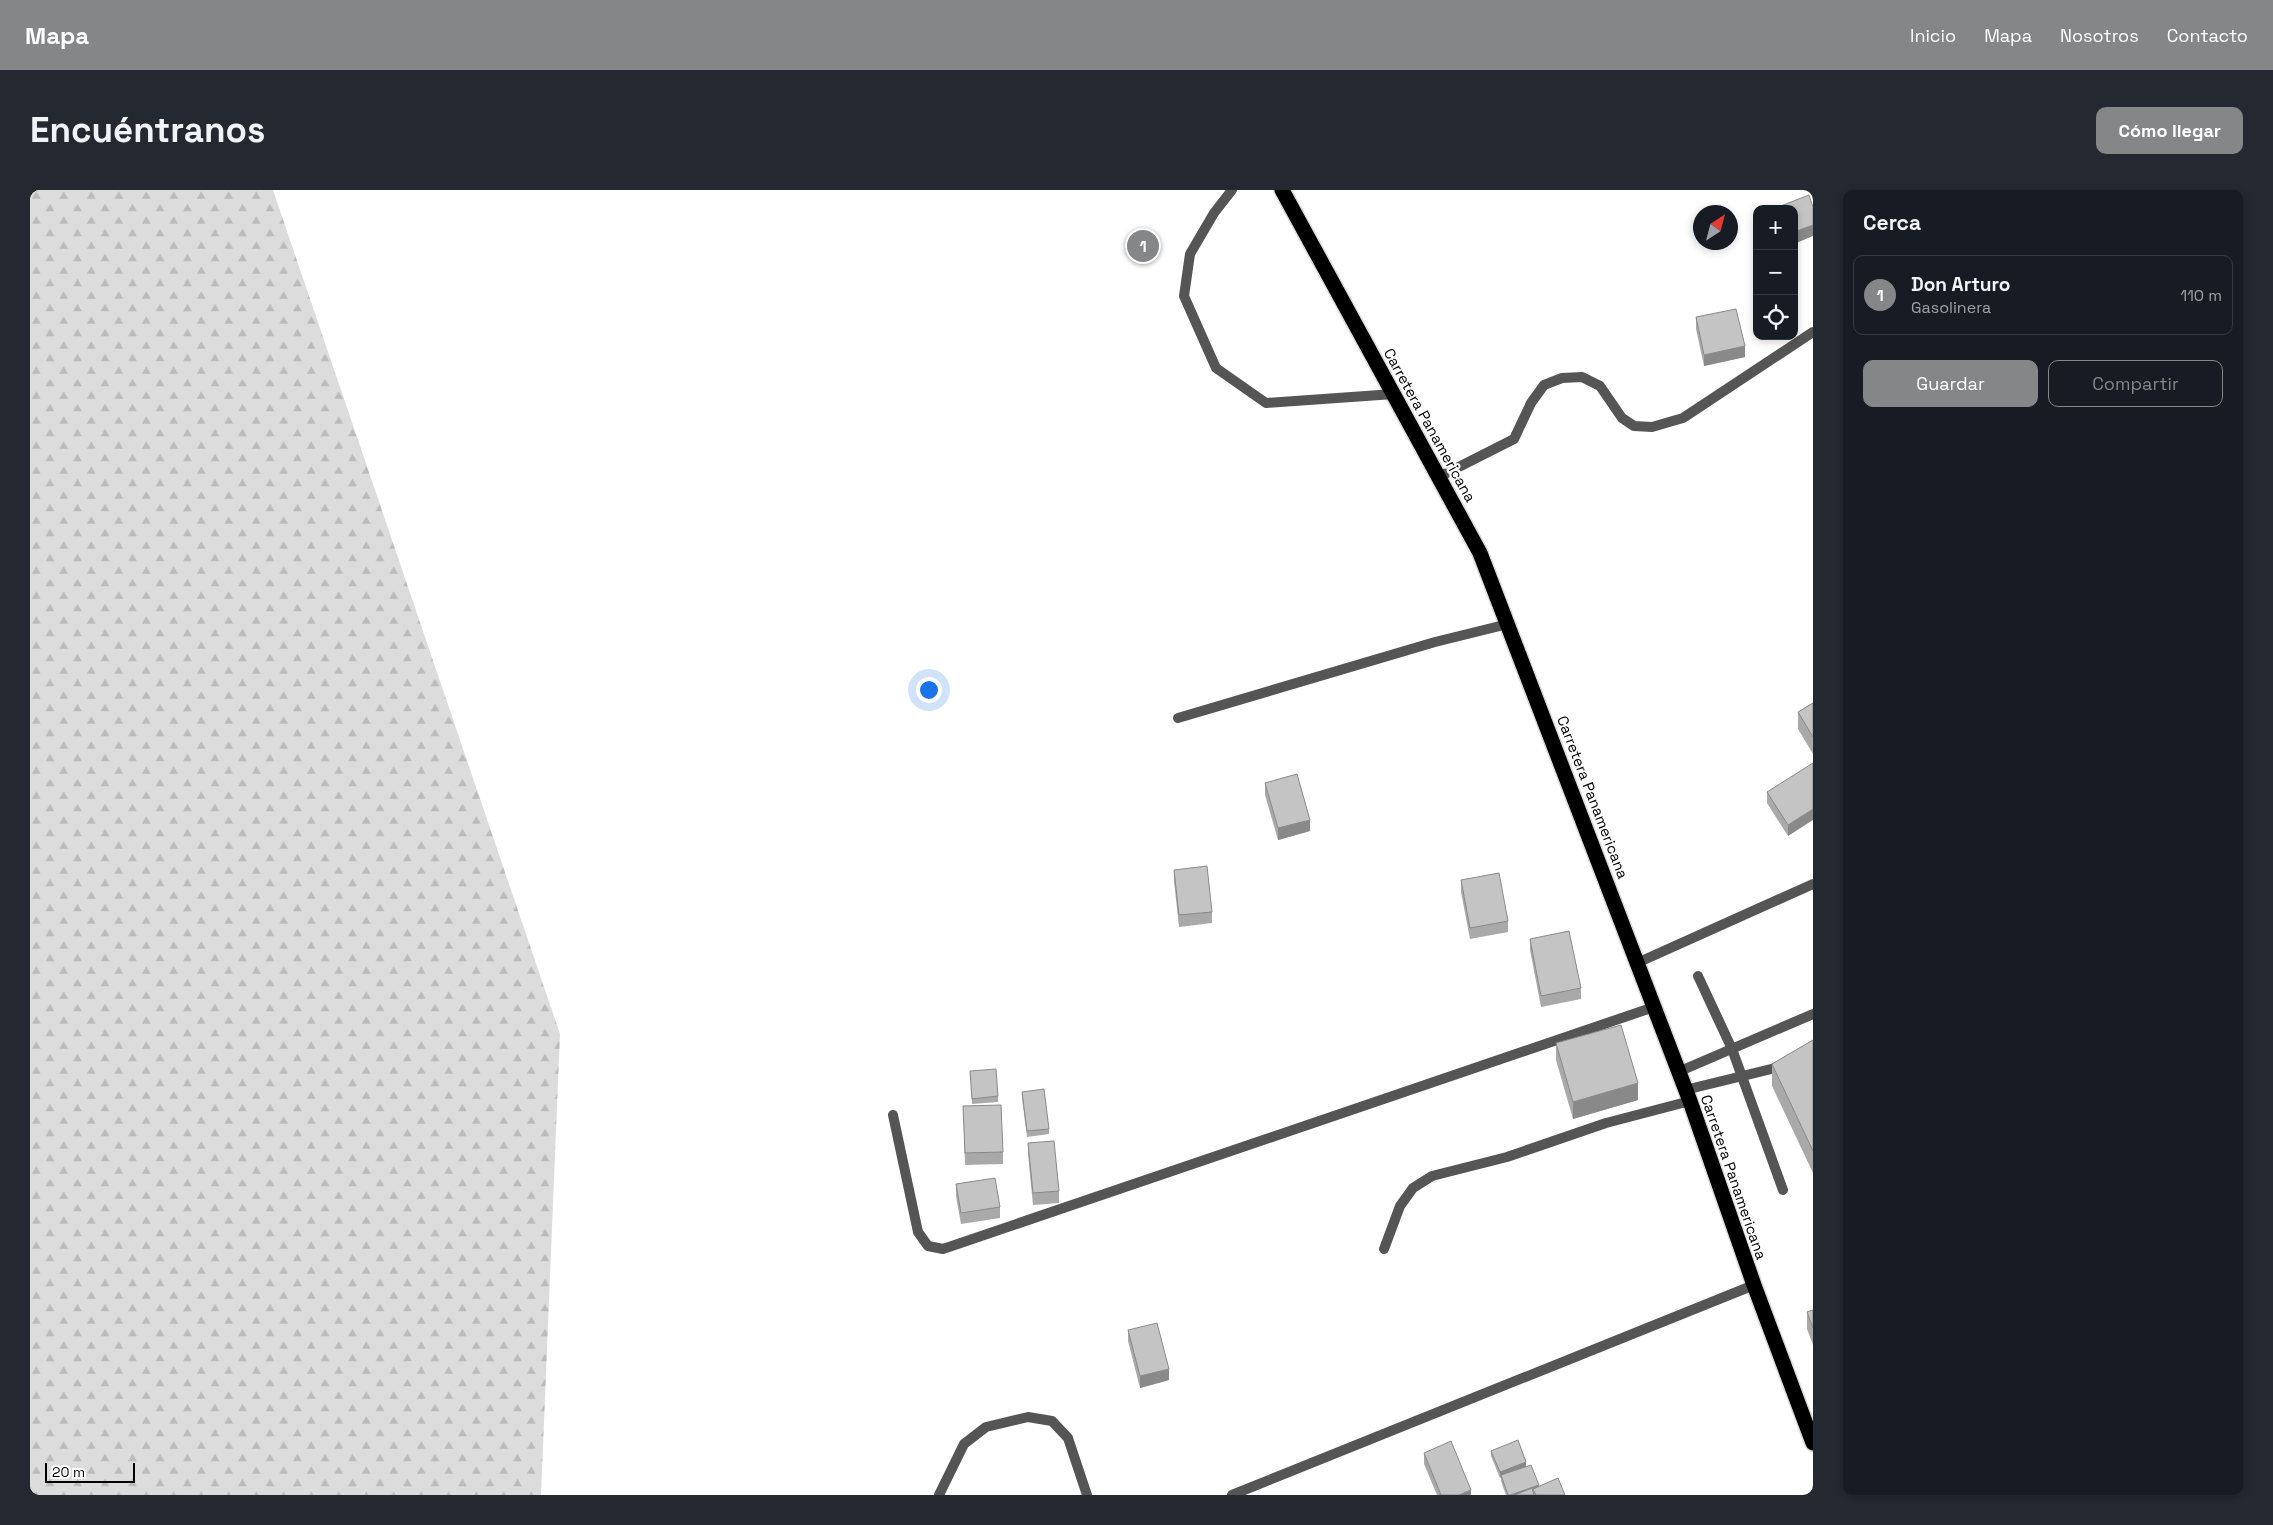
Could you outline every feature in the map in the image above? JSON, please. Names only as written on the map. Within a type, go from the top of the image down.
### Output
[{"type":"highway","name":"Carretera Panamericana","points":[[1282,190],[1480,553],[1638,963],[1813,1443]]},
{"type":"street","points":[[1232,190],[1214,213],[1190,254],[1184,296],[1216,368],[1266,403],[1394,394]]},
{"type":"street","points":[[1439,477],[1514,439],[1531,403],[1544,385],[1562,378],[1582,377],[1600,386],[1622,418],[1634,426],[1652,427],[1683,418],[1813,332]]},
{"type":"street","points":[[1178,718],[1435,642],[1508,624]]},
{"type":"street","points":[[1638,963],[1813,884]]},
{"type":"street","points":[[1698,976],[1732,1049],[1783,1190]]},
{"type":"street","points":[[893,1114],[918,1232],[928,1246],[942,1249],[1654,1007]]},
{"type":"street","points":[[1678,1072],[1813,1014]]},
{"type":"street","points":[[1384,1249],[1400,1206],[1413,1188],[1432,1176],[1507,1157],[1742,1077],[1797,1063]]},
{"type":"street","points":[[1232,1495],[1754,1285]]},
{"type":"street","points":[[939,1495],[964,1444],[986,1427],[1028,1417],[1052,1421],[1068,1438],[1087,1495]]},
{"type":"green space","points":[[30,190],[273,190],[560,1034],[541,1495],[30,1495]]},
{"type":"building","points":[[1809,195],[1813,207],[1813,225],[1798,231],[1798,205],[1783,205]]},
{"type":"building","points":[[1736,309],[1745,346],[1704,355],[1696,317]]},
{"type":"building","points":[[1813,703],[1813,737],[1798,712]]},
{"type":"building","points":[[1813,763],[1813,809],[1788,825],[1767,792]]},
{"type":"building","points":[[1297,774],[1310,820],[1278,828],[1265,783]]},
{"type":"building","points":[[1207,866],[1212,912],[1179,915],[1174,870]]},
{"type":"building","points":[[1499,873],[1508,921],[1470,928],[1461,880]]},
{"type":"building","points":[[1569,931],[1581,988],[1541,996],[1530,939]]},
{"type":"building","points":[[1621,1025],[1638,1083],[1573,1102],[1556,1043]]},
{"type":"building","points":[[1813,1040],[1813,1151],[1772,1064]]},
{"type":"building","points":[[996,1069],[998,1096],[972,1099],[970,1071]]},
{"type":"building","points":[[1044,1089],[1049,1129],[1027,1131],[1022,1092]]},
{"type":"building","points":[[1001,1105],[1003,1152],[965,1153],[963,1106]]},
{"type":"building","points":[[1054,1141],[1059,1191],[1033,1193],[1028,1143]]},
{"type":"building","points":[[995,1178],[1000,1207],[961,1213],[956,1184]]},
{"type":"building","points":[[1813,1310],[1813,1328],[1807,1312]]},
{"type":"building","points":[[1157,1323],[1169,1369],[1140,1376],[1128,1330]]},
{"type":"building","points":[[1518,1440],[1526,1462],[1500,1472],[1491,1451]]},
{"type":"building","points":[[1451,1441],[1471,1490],[1459,1495],[1441,1495],[1424,1453]]},
{"type":"building","points":[[1531,1465],[1539,1485],[1508,1495],[1501,1475]]},
{"type":"building","points":[[1558,1478],[1565,1495],[1536,1495],[1533,1489]]},
{"type":"building","points":[[1532,1488],[1534,1495],[1515,1495]]},
{"type":"place","name":"Don Arturo","points":[[1143,246]]}]
